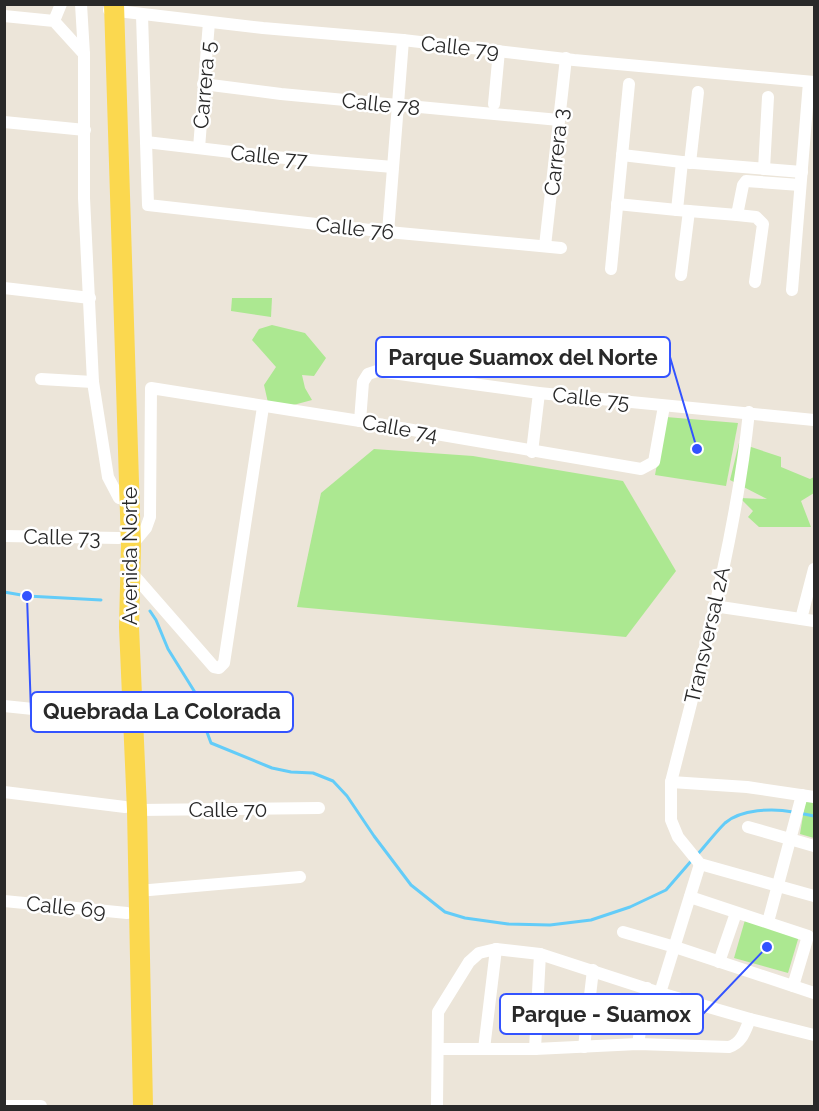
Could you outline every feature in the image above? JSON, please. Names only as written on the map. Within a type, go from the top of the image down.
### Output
[{"type":"main road","name":"Avenida Norte","points":[[110,7],[119,498],[131,572],[129,627],[131,808],[127,913],[133,1107]]},
{"type":"main road","name":"Avenida Norte","points":[[110,7],[125,542],[120,718],[138,891],[143,1107]]},
{"type":"street","points":[[54,21],[62,4]]},
{"type":"street","points":[[81,4],[84,54],[84,198],[93,382],[108,477],[119,498]]},
{"type":"street","name":"Calle 79","points":[[110,7],[142,15],[812,82]]},
{"type":"street","points":[[142,15],[146,142]]},
{"type":"street","points":[[4,16],[54,21],[84,54]]},
{"type":"street","name":"Carrera 5","points":[[199,148],[209,22]]},
{"type":"street","points":[[388,232],[403,40]]},
{"type":"street","points":[[494,104],[499,51]]},
{"type":"street","name":"Carrera 3","points":[[545,246],[566,58]]},
{"type":"street","points":[[792,290],[812,82]]},
{"type":"street","name":"Calle 78","points":[[203,84],[398,106],[559,120]]},
{"type":"street","points":[[611,269],[629,84]]},
{"type":"street","points":[[681,275],[686,163],[698,92]]},
{"type":"street","points":[[764,169],[768,97]]},
{"type":"street","points":[[4,122],[85,130]]},
{"type":"street","name":"Calle 77","points":[[146,142],[274,157],[393,167]]},
{"type":"street","name":"Calle 76","points":[[146,142],[148,205],[388,232],[561,248]]},
{"type":"street","points":[[622,155],[764,169],[801,178]]},
{"type":"street","points":[[737,215],[743,185],[746,181],[801,178]]},
{"type":"street","points":[[617,204],[756,217],[763,224],[755,282]]},
{"type":"street","points":[[4,288],[90,298]]},
{"type":"street","name":"Calle 75","points":[[360,421],[363,382],[368,374],[377,371],[539,393],[814,420]]},
{"type":"street","points":[[41,379],[93,382]]},
{"type":"street","name":"Calle 74","points":[[125,542],[146,528],[150,517],[151,388],[641,469],[654,462],[664,406]]},
{"type":"street","points":[[532,452],[539,393]]},
{"type":"street","points":[[131,572],[214,667],[219,668],[224,663],[263,406]]},
{"type":"street","name":"Transversal 2A","points":[[700,864],[678,837],[671,820],[671,782],[714,606],[736,504],[749,412]]},
{"type":"street","name":"Calle 73","points":[[4,536],[125,542]]},
{"type":"street","points":[[801,619],[814,569]]},
{"type":"street","points":[[714,606],[814,621]]},
{"type":"street","points":[[4,706],[120,718]]},
{"type":"street","points":[[671,782],[747,786],[806,799],[794,826],[768,922]]},
{"type":"street","name":"Calle 70","points":[[4,792],[131,808],[319,808]]},
{"type":"street","points":[[748,827],[814,846]]},
{"type":"street","points":[[660,993],[700,864],[814,896]]},
{"type":"street","points":[[138,891],[300,877]]},
{"type":"street","points":[[690,897],[808,936],[793,986]]},
{"type":"street","name":"Calle 69","points":[[4,901],[127,913]]},
{"type":"street","points":[[719,962],[736,913]]},
{"type":"street","points":[[623,932],[814,993]]},
{"type":"street","points":[[484,1049],[496,949]]},
{"type":"street","points":[[437,1107],[438,1012],[469,962],[479,952],[496,949],[540,954],[660,993],[814,1035]]},
{"type":"street","points":[[535,1049],[540,954]]},
{"type":"street","points":[[584,1047],[593,970]]},
{"type":"street","points":[[638,1044],[647,988]]},
{"type":"street","points":[[438,1049],[535,1049],[638,1044],[729,1047],[741,1039],[750,1019]]},
{"type":"street","points":[[4,1106],[41,1107]]},
{"type":"green space","points":[[232,298],[272,298],[271,317],[231,311]]},
{"type":"green space","points":[[272,325],[305,333],[326,358],[314,376],[302,375],[305,388],[312,400],[286,407],[269,407],[264,385],[276,367],[252,340],[259,329]]},
{"type":"green space","points":[[666,417],[738,423],[726,486],[655,475]]},
{"type":"green space","points":[[739,443],[781,457],[781,467],[810,479],[814,477],[814,493],[801,501],[811,527],[759,527],[748,517],[753,511],[740,498],[767,499],[730,480]]},
{"type":"green space","points":[[374,449],[473,456],[623,481],[676,571],[626,637],[297,607],[321,493]]},
{"type":"green space","points":[[806,797],[814,799],[814,838],[800,834]]},
{"type":"green space","points":[[745,920],[799,936],[788,973],[734,958]]},
{"type":"waterway","points":[[4,592],[27,596],[101,600]]},
{"type":"waterway","points":[[150,611],[168,649],[196,694],[198,708],[211,743],[272,768],[313,773],[333,781],[347,796],[411,885],[445,912],[465,918],[508,924],[550,925],[591,920],[630,907],[666,890],[692,860]]},
{"type":"waterway","points":[[697,855],[732,818],[748,812],[767,810],[793,812]]},
{"type":"waterway","points":[[799,813],[814,816]]},
{"type":"place","name":"Parque Suamox del Norte","points":[[697,449]]},
{"type":"place","name":"Quebrada La Colorada","points":[[27,596]]},
{"type":"place","name":"Parque - Suamox","points":[[767,947]]}]
